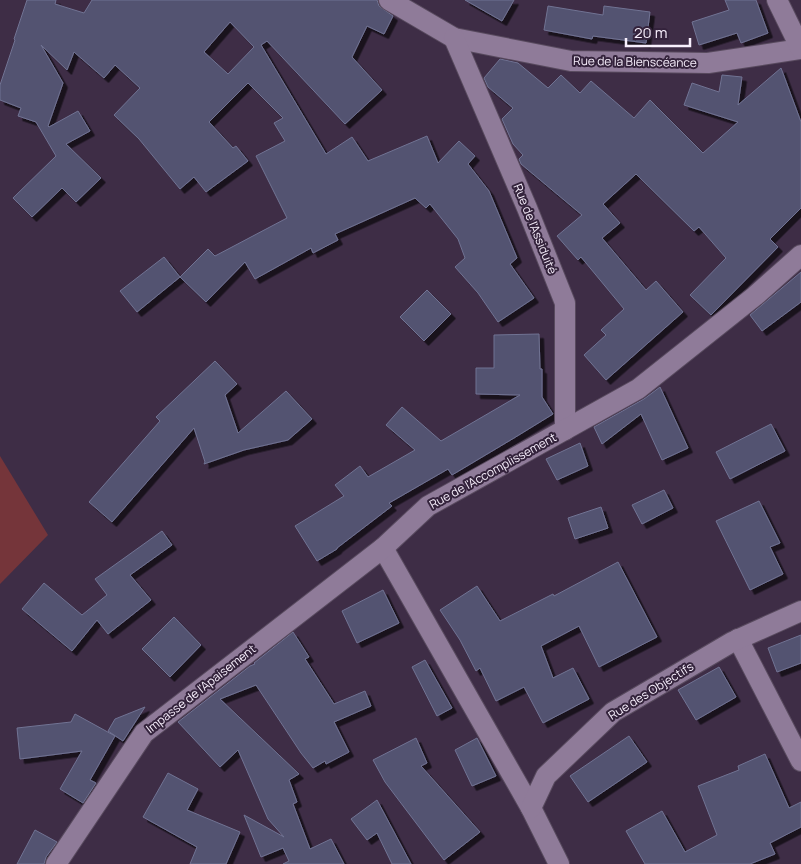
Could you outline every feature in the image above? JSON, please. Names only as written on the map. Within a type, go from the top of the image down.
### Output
[{"type":"street","name":"Rue de la Bienscéance","points":[[389,0],[454,38],[571,61],[708,63],[801,49]]},
{"type":"street","points":[[777,0],[801,49]]},
{"type":"street","name":"Rue de l'Assiduité","points":[[454,38],[523,199],[565,304],[565,430]]},
{"type":"street","name":"Rue de l'Accomplissement","points":[[383,548],[428,506],[638,389],[755,296],[801,255]]},
{"type":"street","points":[[383,548],[531,808],[559,864]]},
{"type":"street","name":"Impasse de l'Apaisement","points":[[56,864],[144,733],[383,548]]},
{"type":"street","name":"Rue des Objectifs","points":[[531,808],[546,776],[613,712],[738,639],[801,611]]},
{"type":"street","points":[[738,639],[801,761]]},
{"type":"shaded area","points":[[0,456],[48,535],[0,584]]},
{"type":"building","points":[[27,0],[56,0],[55,4],[84,13],[92,0],[377,0],[379,6],[393,16],[384,34],[367,26],[352,57],[382,90],[345,124],[267,41],[261,45],[326,154],[352,137],[368,161],[427,136],[438,163],[459,141],[475,156],[468,164],[489,191],[517,258],[510,264],[534,298],[498,322],[478,293],[455,267],[465,258],[458,239],[430,204],[426,208],[415,198],[335,234],[338,240],[313,253],[311,248],[255,279],[245,262],[206,302],[180,277],[208,249],[215,256],[287,218],[256,156],[285,141],[274,123],[283,118],[248,83],[209,122],[233,148],[236,146],[248,161],[206,192],[194,177],[180,189],[139,139],[114,115],[140,88],[115,65],[104,78],[74,52],[67,70],[41,45],[63,83],[48,126],[78,111],[90,131],[66,144],[101,178],[76,202],[62,188],[32,217],[13,198],[56,156],[36,122],[18,116],[21,108],[0,100],[0,85]],"holes":[[[230,22],[254,47],[228,74],[204,52]]]},
{"type":"building","points":[[465,0],[514,0],[502,21]]},
{"type":"building","points":[[725,0],[756,0],[768,33],[741,43],[737,33],[699,45],[692,22],[729,10]]},
{"type":"building","points":[[548,6],[603,15],[604,6],[650,12],[646,43],[593,36],[592,39],[544,30]]},
{"type":"building","points":[[500,59],[518,63],[548,88],[561,75],[580,93],[591,81],[634,118],[650,100],[703,153],[738,122],[684,105],[692,83],[719,92],[722,75],[742,77],[738,105],[781,68],[801,122],[801,208],[770,239],[778,247],[711,315],[690,295],[726,258],[699,227],[694,231],[636,174],[603,204],[620,223],[602,238],[646,290],[656,281],[683,312],[606,380],[584,355],[606,335],[601,330],[624,309],[581,257],[578,260],[557,236],[582,215],[521,164],[519,159],[523,155],[513,144],[502,119],[513,108],[488,87],[484,78]]},
{"type":"building","points":[[164,257],[180,277],[137,312],[120,291]]},
{"type":"building","points":[[801,272],[801,302],[762,331],[750,315]]},
{"type":"building","points":[[427,290],[451,314],[424,341],[400,317]]},
{"type":"building","points":[[539,334],[542,397],[553,414],[452,475],[448,469],[389,503],[392,506],[337,549],[317,561],[295,526],[344,496],[335,485],[360,466],[368,477],[415,450],[386,425],[402,407],[441,441],[520,395],[476,394],[476,368],[494,368],[494,335]]},
{"type":"building","points":[[215,361],[237,384],[225,395],[238,433],[286,391],[312,419],[288,440],[244,450],[204,464],[194,428],[112,522],[89,502],[160,421],[156,417]]},
{"type":"building","points":[[660,387],[688,448],[662,460],[641,414],[602,444],[594,427],[644,399]]},
{"type":"building","points":[[771,424],[785,451],[730,479],[716,452]]},
{"type":"building","points":[[580,443],[588,466],[557,480],[546,459]]},
{"type":"building","points":[[664,490],[673,508],[642,524],[632,505]]},
{"type":"building","points":[[759,501],[780,543],[770,547],[783,574],[750,590],[716,521]]},
{"type":"building","points":[[601,507],[608,528],[575,539],[568,518]]},
{"type":"building","points":[[162,531],[172,545],[130,575],[151,600],[108,634],[97,620],[72,651],[22,609],[44,583],[82,615],[107,595],[95,579]]},
{"type":"building","points":[[618,562],[657,637],[599,667],[579,626],[541,646],[553,678],[573,668],[589,699],[543,723],[524,687],[496,701],[480,668],[476,671],[460,640],[440,610],[477,586],[500,621],[553,594],[554,596]]},
{"type":"building","points":[[383,590],[399,623],[357,643],[342,611]]},
{"type":"building","points":[[174,617],[201,645],[170,677],[142,649]]},
{"type":"building","points":[[293,632],[309,657],[305,659],[334,704],[365,691],[371,706],[334,722],[349,752],[326,764],[325,761],[313,768],[256,685],[220,699],[299,774],[289,780],[297,802],[293,804],[310,849],[331,839],[344,864],[283,864],[289,861],[283,848],[261,857],[244,815],[284,837],[268,819],[238,750],[220,767],[178,722],[255,664]]},
{"type":"building","points":[[801,635],[801,663],[777,672],[768,648]]},
{"type":"building","points":[[425,660],[452,708],[437,716],[412,667]]},
{"type":"building","points":[[719,667],[736,697],[696,720],[678,690]]},
{"type":"building","points":[[145,707],[123,741],[108,731],[115,719]]},
{"type":"building","points":[[75,714],[115,736],[90,780],[96,783],[83,803],[60,789],[82,751],[20,759],[17,728],[71,722]]},
{"type":"building","points":[[629,736],[647,762],[588,802],[570,776]]},
{"type":"building","points":[[416,738],[427,763],[421,766],[480,832],[444,860],[385,782],[373,760]]},
{"type":"building","points":[[477,738],[496,776],[472,786],[455,750]]},
{"type":"building","points":[[765,754],[789,808],[801,802],[801,827],[770,843],[775,854],[750,864],[645,864],[626,831],[662,811],[685,852],[717,835],[698,786],[739,770],[738,766]]},
{"type":"building","points":[[168,773],[198,789],[187,810],[240,832],[226,864],[190,864],[197,847],[143,817]]},
{"type":"building","points":[[377,800],[411,864],[392,864],[377,833],[367,840],[351,819]]},
{"type":"building","points":[[35,830],[57,842],[46,857],[44,864],[17,864]]}]
